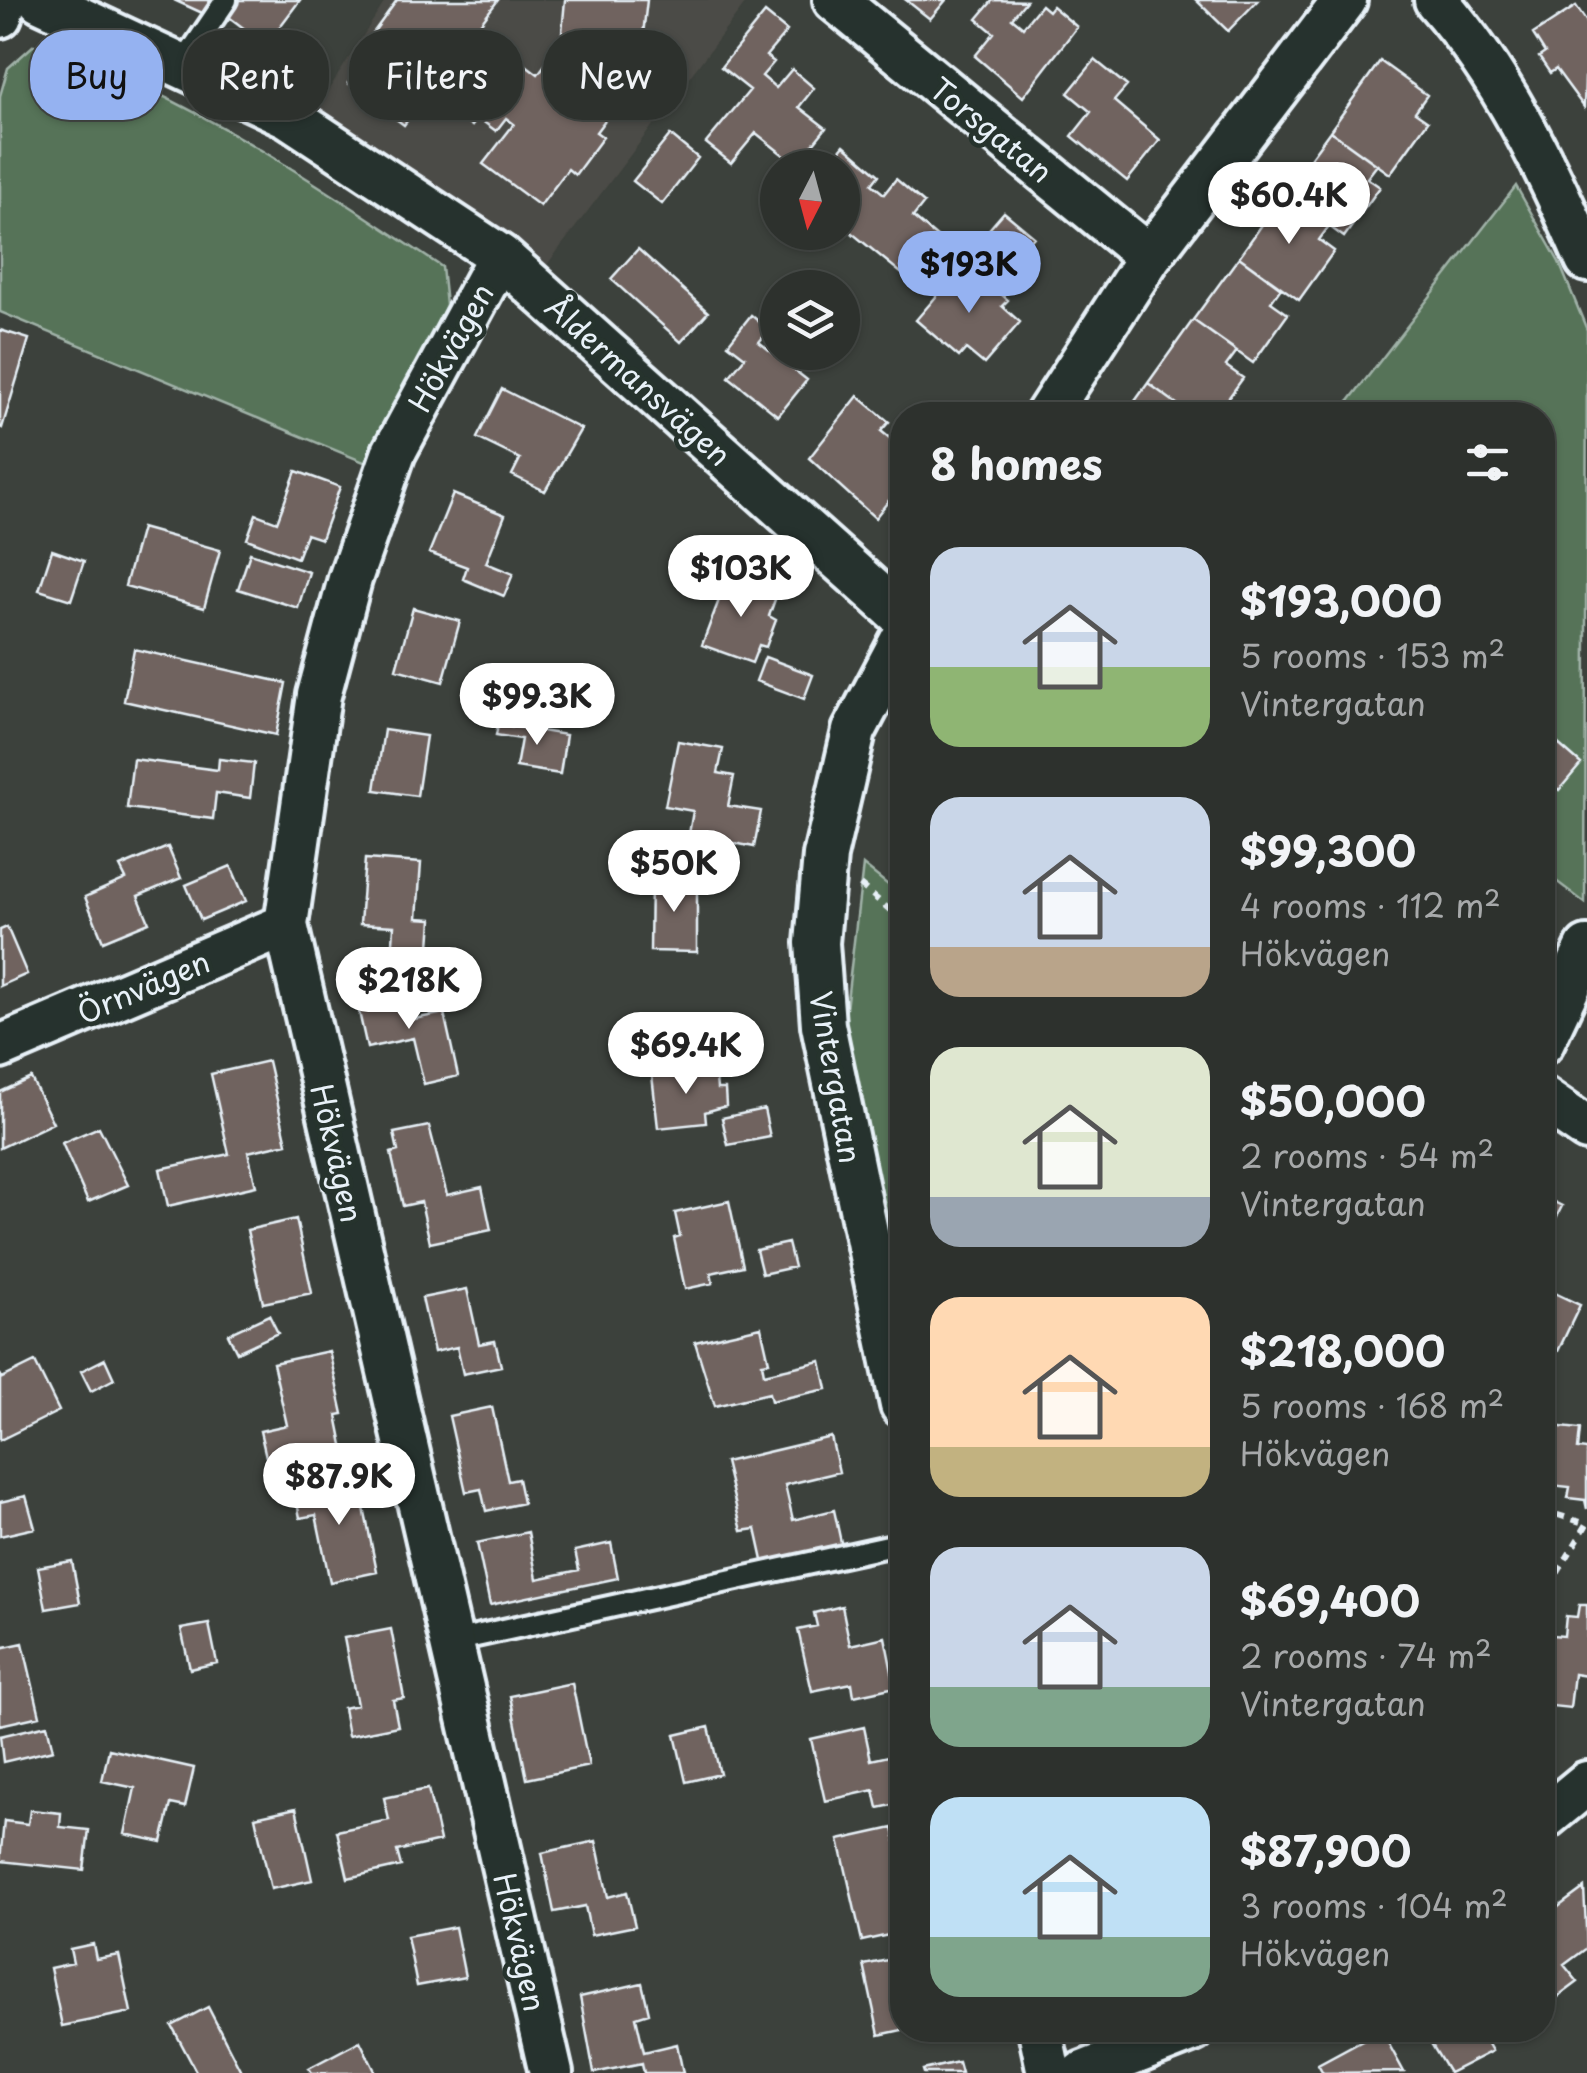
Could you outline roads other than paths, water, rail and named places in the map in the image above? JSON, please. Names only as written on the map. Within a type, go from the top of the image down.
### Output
[{"type":"street","points":[[0,16],[5,0]]},
{"type":"street","name":"Åldermansvägen","points":[[40,0],[288,116],[500,256],[890,605]]},
{"type":"street","name":"Torsgatan","points":[[835,0],[1150,258]]},
{"type":"street","points":[[1056,402],[1150,258],[1345,0]]},
{"type":"street","points":[[1436,0],[1493,73],[1557,190],[1587,260]]},
{"type":"street","name":"Hökvägen","points":[[500,256],[394,452],[350,579],[319,694],[286,925],[550,2073]]},
{"type":"street","name":"Vintergatan","points":[[890,663],[854,731],[825,856],[817,944],[823,1024],[890,1348]]},
{"type":"street","name":"Örnvägen","points":[[0,1047],[286,925]]},
{"type":"street","points":[[1555,1016],[1587,948]]},
{"type":"street","points":[[1555,1107],[1587,1129]]},
{"type":"street","points":[[1555,1809],[1587,1783]]},
{"type":"street","points":[[1043,2042],[1050,2073]]},
{"type":"street","points":[[1082,2073],[1162,2042]]},
{"type":"lane","points":[[180,68],[226,0]]},
{"type":"lane","points":[[452,1641],[890,1547]]}]
